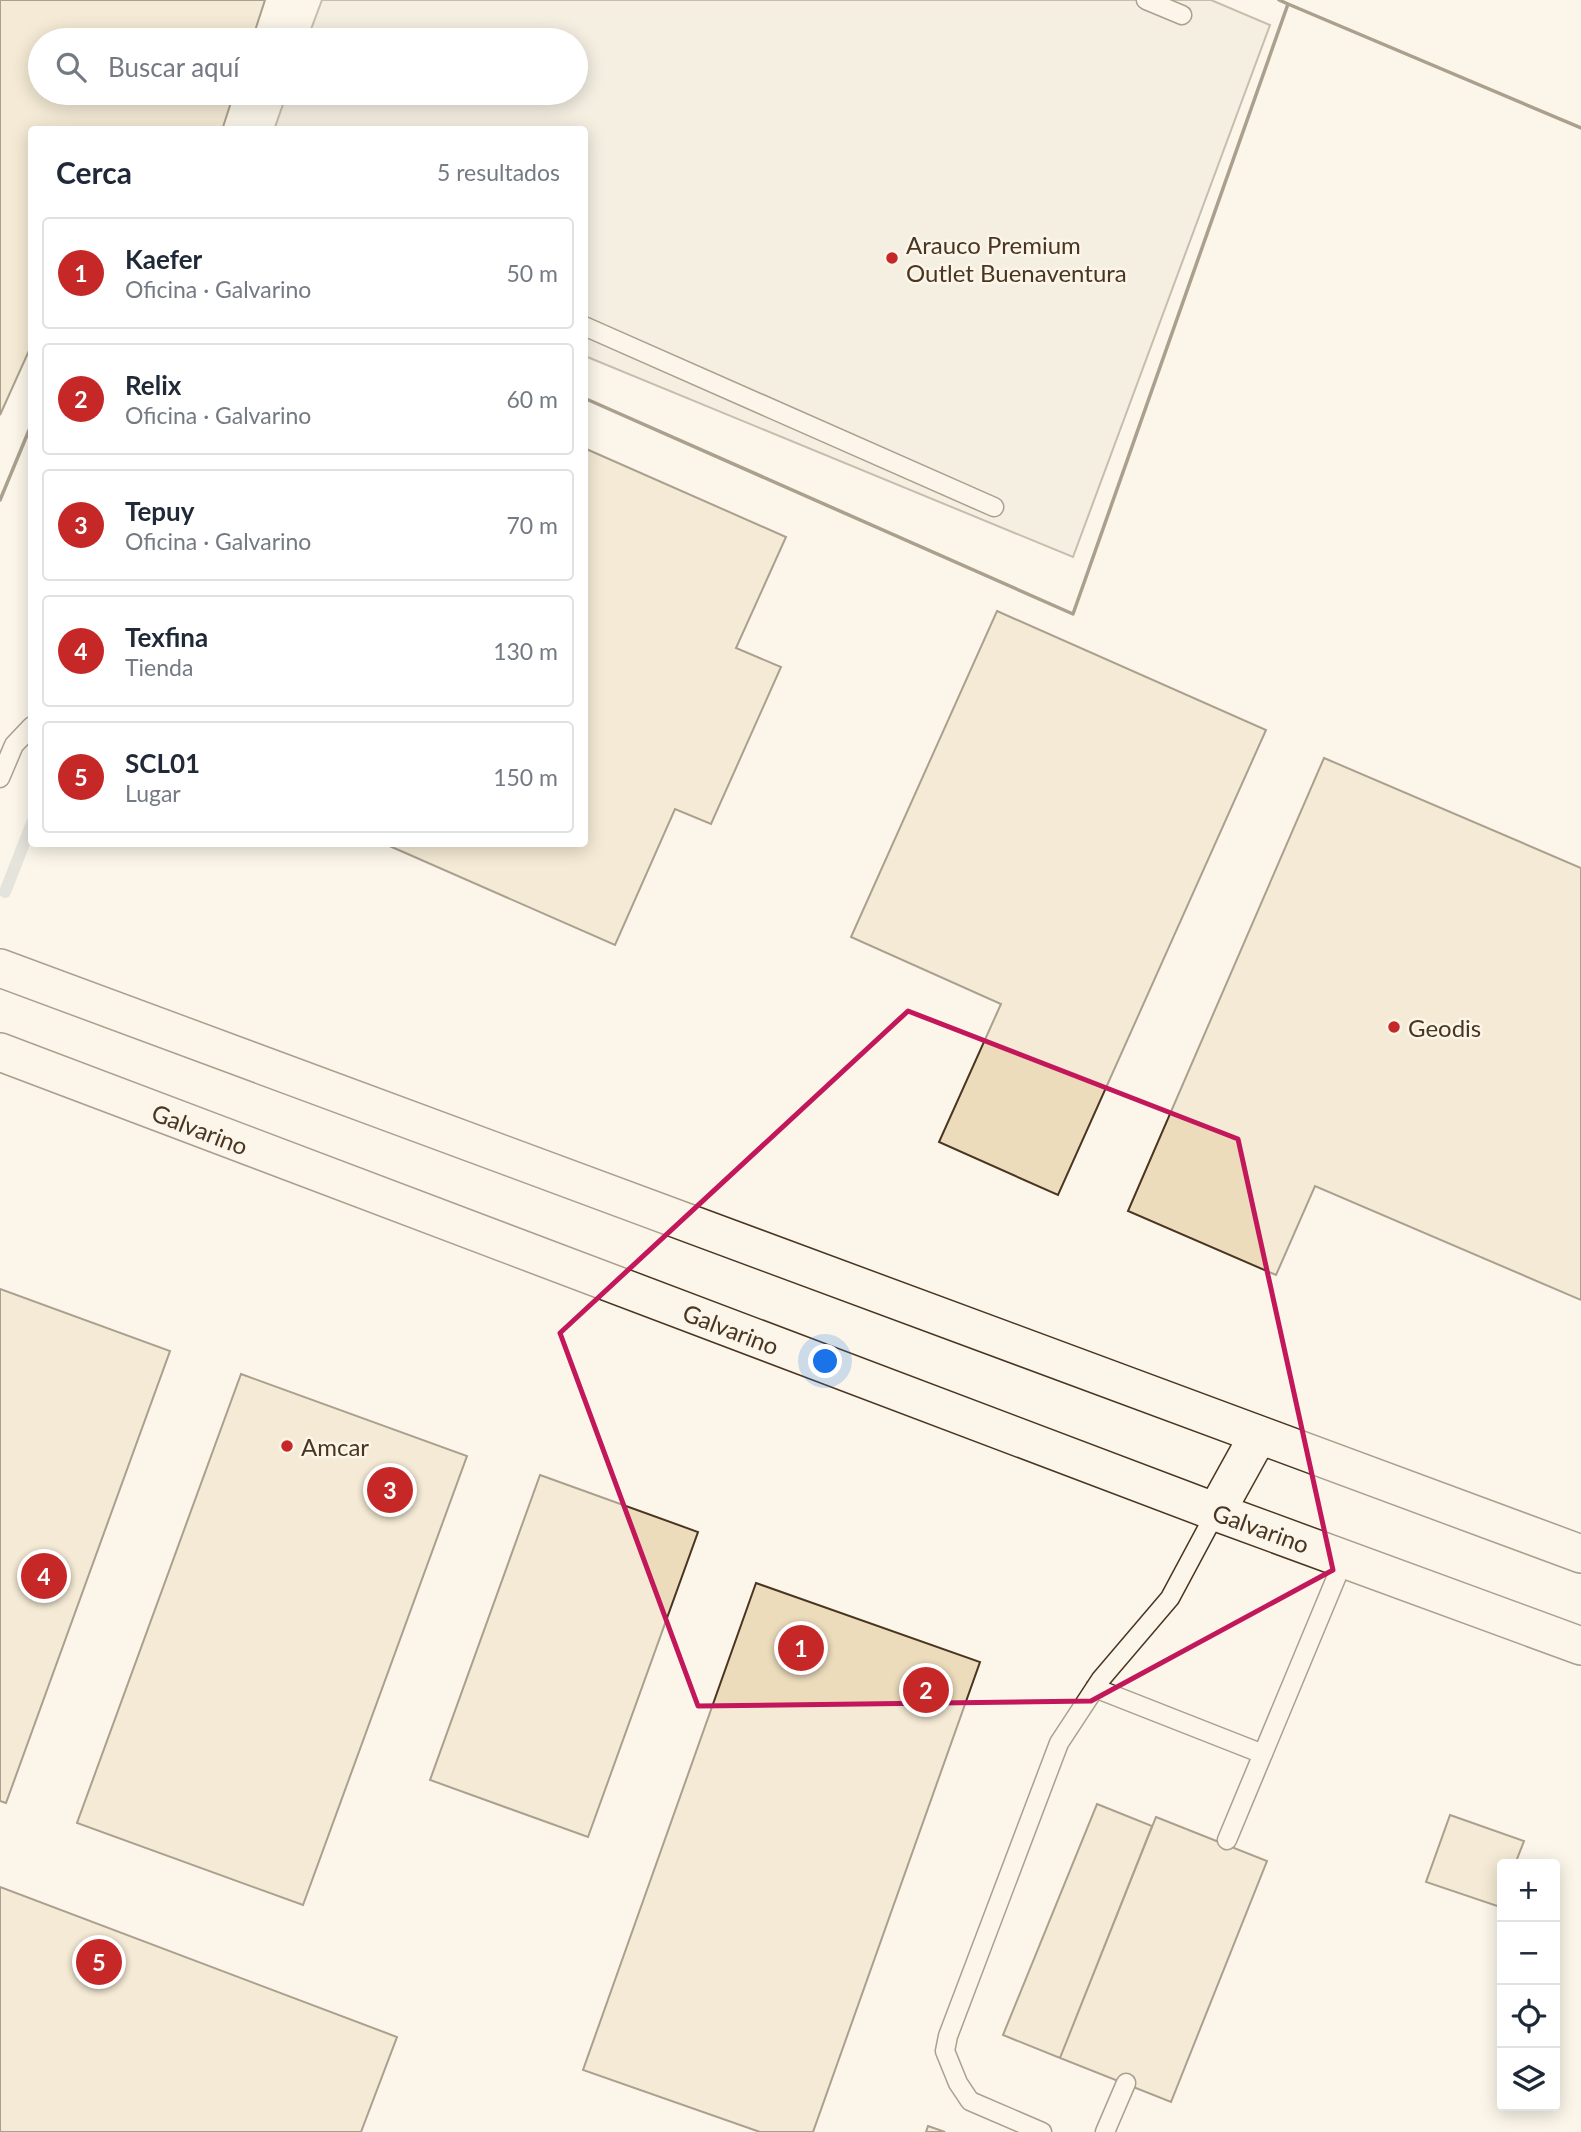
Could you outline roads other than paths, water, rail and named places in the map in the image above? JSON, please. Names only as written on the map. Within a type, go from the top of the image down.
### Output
[{"type":"street","points":[[0,968],[1581,1554]]},
{"type":"street","name":"Galvarino","points":[[0,1052],[1581,1646]]},
{"type":"street","points":[[1216,1511],[1258,1436]]},
{"type":"lane","points":[[1146,0],[1182,15]]},
{"type":"lane","points":[[588,328],[994,507]]},
{"type":"lane","points":[[0,778],[14,745],[28,730]]},
{"type":"lane","points":[[1042,2132],[970,2101],[958,2083],[945,2051],[948,2035],[1059,1743],[1095,1688],[1170,1598],[1216,1511]]},
{"type":"lane","points":[[1227,1840],[1344,1559]]},
{"type":"lane","points":[[1095,1688],[1263,1754]]},
{"type":"lane","points":[[1105,2132],[1126,2083]]},
{"type":"waterway","points":[[5,892],[28,833]]},
{"type":"place","name":"Arauco Premium Outlet Buenaventura","points":[[892,258]]},
{"type":"place","name":"Geodis","points":[[1394,1027]]},
{"type":"place","name":"Amcar","points":[[287,1446]]},
{"type":"place","name":"Tepuy","points":[[390,1490]]},
{"type":"place","name":"Texfina","points":[[44,1576]]},
{"type":"place","name":"Kaefer","points":[[801,1648]]},
{"type":"place","name":"Relix","points":[[926,1690]]},
{"type":"place","name":"SCL01","points":[[99,1962]]}]
